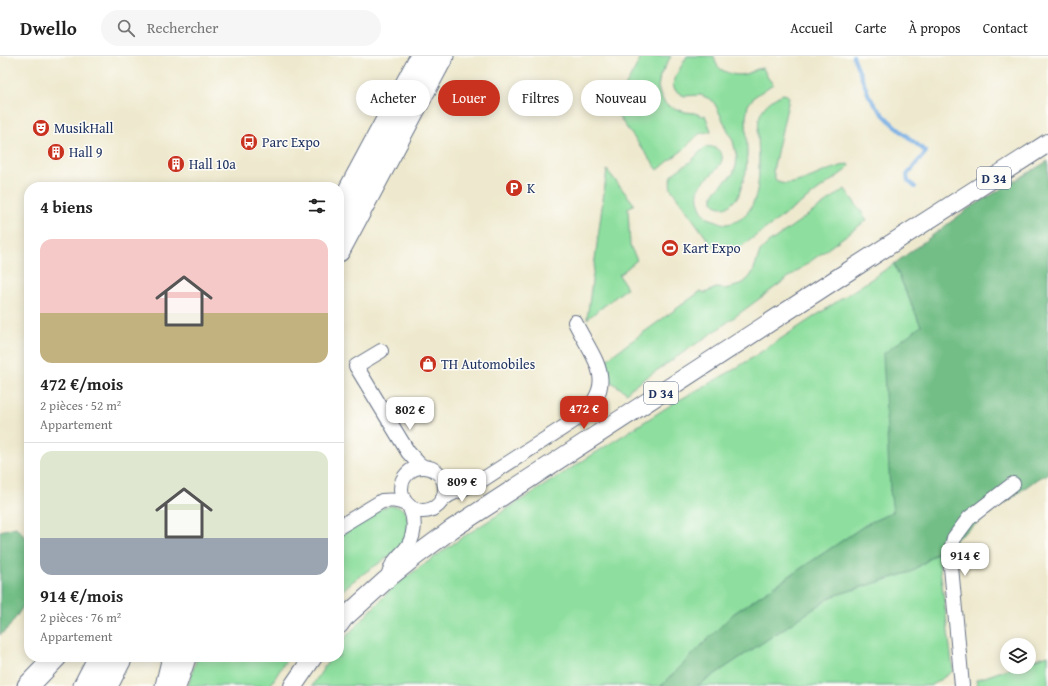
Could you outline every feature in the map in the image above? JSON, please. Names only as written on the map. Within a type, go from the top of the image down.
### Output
[{"type":"highway","points":[[344,247],[416,56]]},
{"type":"highway","points":[[344,240],[421,56]]},
{"type":"highway","points":[[344,202],[377,159],[444,56]]},
{"type":"highway","points":[[344,199],[377,159]]},
{"type":"highway","points":[[28,686],[51,662]]},
{"type":"highway","points":[[84,686],[96,662]]},
{"type":"highway","points":[[107,686],[119,662]]},
{"type":"highway","points":[[166,686],[172,662]]},
{"type":"main road","name":"D 34","points":[[344,618],[416,555],[489,504],[1048,143]]},
{"type":"main road","points":[[293,686],[310,662]]},
{"type":"street","points":[[443,499],[482,480],[578,418],[588,410],[595,401],[600,390],[600,372],[575,322]]},
{"type":"street","points":[[381,351],[356,366],[408,452],[419,464],[424,467]]},
{"type":"street","points":[[408,452],[408,472]]},
{"type":"street","points":[[344,524],[382,502],[389,500],[394,500],[408,506],[416,511],[429,511],[435,508],[443,499],[446,489],[444,480],[438,472],[429,467],[418,467],[408,472],[404,477],[400,488],[401,493],[408,506],[413,514],[414,520],[412,539],[406,549],[391,566],[386,580]]},
{"type":"street","points":[[444,480],[468,486]]},
{"type":"street","points":[[962,686],[950,556],[954,538],[970,518],[1013,484]]},
{"type":"street","points":[[180,686],[187,662]]},
{"type":"green space","points":[[642,56],[671,56],[659,80],[629,80]]},
{"type":"green space","points":[[687,56],[714,56],[718,67],[734,75],[744,74],[763,68],[773,84],[754,97],[748,105],[746,117],[746,172],[738,197],[726,207],[715,205],[713,202],[713,195],[717,189],[733,174],[736,166],[737,158],[733,141],[712,100],[701,95],[683,96],[675,90],[673,86],[674,79]]},
{"type":"green space","points":[[783,94],[789,97],[773,170],[777,181],[787,184],[793,183],[847,164],[849,165],[846,170],[735,251],[726,252],[718,250],[713,247],[671,189],[671,179],[675,172],[690,162],[704,148],[716,148],[721,154],[722,159],[720,164],[699,188],[699,204],[708,218],[723,224],[732,223],[742,218],[749,210],[754,200],[759,178],[758,131],[760,115],[768,104]]},
{"type":"green space","points":[[661,97],[668,106],[685,112],[703,116],[705,115],[711,131],[699,134],[683,150],[658,170],[618,116],[661,116]]},
{"type":"green space","points":[[1048,161],[1048,474],[1037,479],[911,572],[833,596],[697,686],[661,686],[733,614],[867,524],[893,512],[890,490],[883,354],[921,326],[894,264],[968,209]]},
{"type":"green space","points":[[607,170],[634,204],[628,209],[630,246],[637,260],[619,275],[627,288],[587,319]]},
{"type":"green space","points":[[845,189],[867,220],[718,329],[631,388],[627,393],[610,381],[606,376],[606,362],[611,356],[701,291],[705,293],[716,288],[724,289],[743,283],[753,272],[760,251],[767,244]]},
{"type":"green space","points":[[894,264],[921,326],[890,490],[894,512],[867,524],[733,614],[661,686],[312,686],[328,662],[344,662],[344,639],[395,585],[463,537],[674,403],[735,369]]},
{"type":"green space","points":[[389,506],[400,507],[407,516],[407,535],[398,550],[357,578],[344,590],[344,533],[380,509]]},
{"type":"green space","points":[[16,527],[24,536],[24,605],[9,627],[0,635],[0,531]]},
{"type":"green space","points":[[938,553],[953,671],[931,686],[697,686],[833,596],[911,572]]},
{"type":"green space","points":[[1048,655],[1048,686],[977,686],[976,680],[1000,672],[1000,674],[1036,674],[1036,659]]},
{"type":"green space","points":[[195,662],[285,662],[270,686],[188,686]]},
{"type":"waterway","points":[[853,56],[869,96],[881,112],[926,152],[907,175],[908,181],[915,187]]},
{"type":"place","name":"MusikHall","points":[[41,128]]},
{"type":"place","name":"Parc Expo","points":[[249,142]]},
{"type":"place","name":"Hall 9","points":[[56,152]]},
{"type":"place","name":"Hall 10a","points":[[176,164]]},
{"type":"place","name":"K","points":[[514,188]]},
{"type":"place","name":"Kart Expo","points":[[670,248]]},
{"type":"place","name":"TH Automobiles","points":[[428,364]]}]
